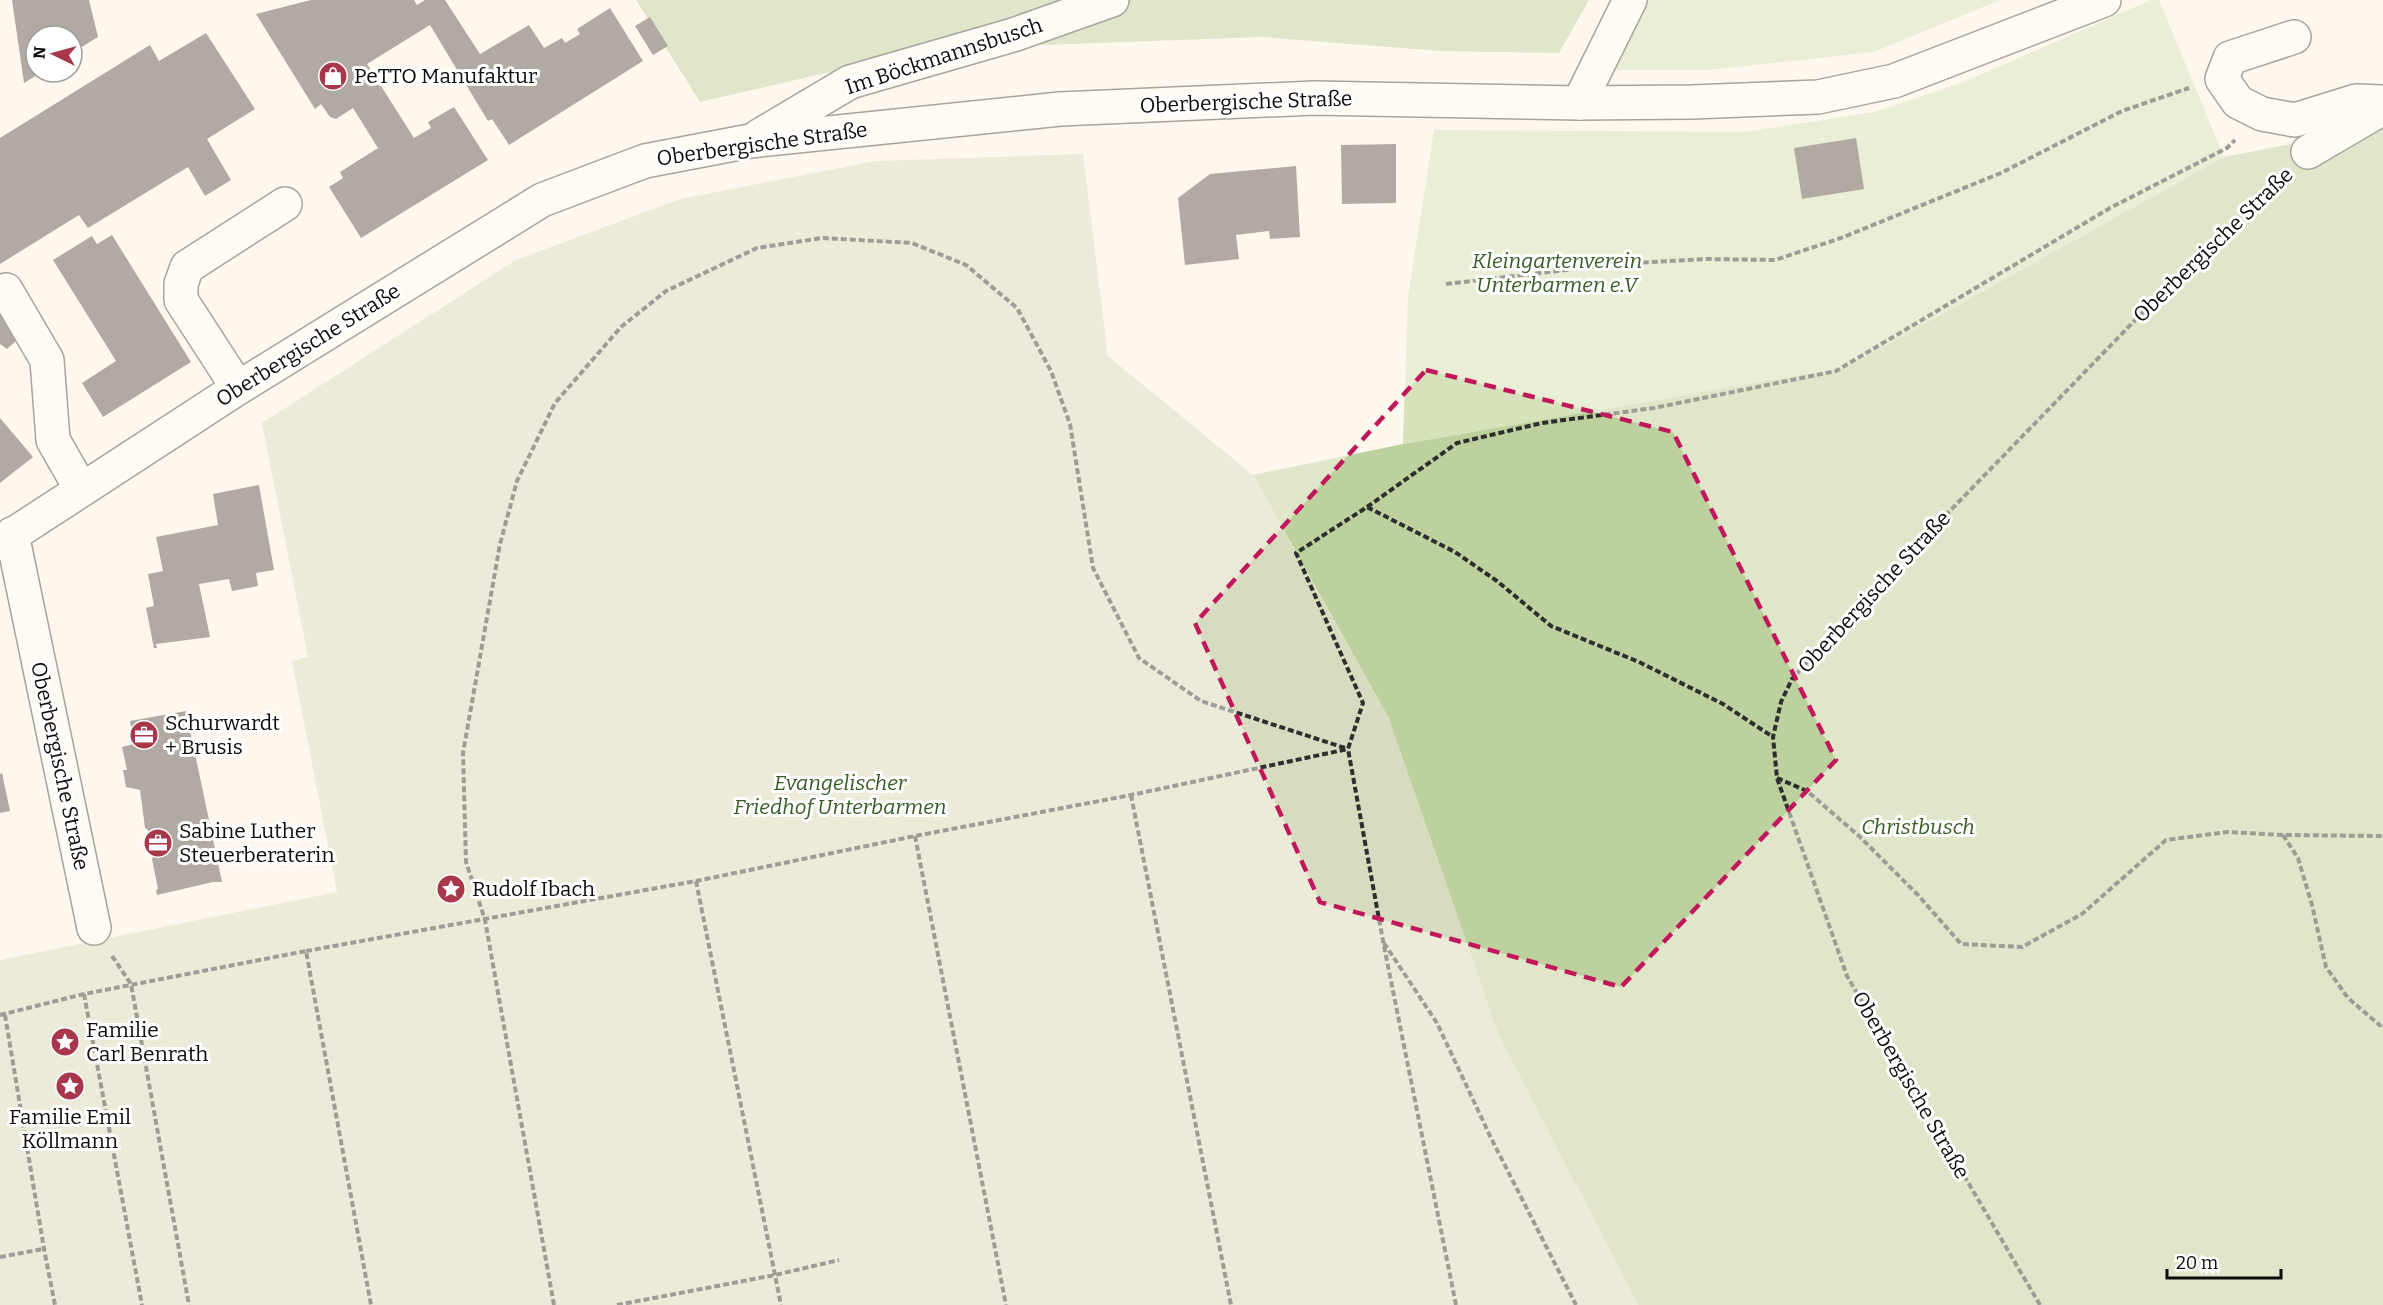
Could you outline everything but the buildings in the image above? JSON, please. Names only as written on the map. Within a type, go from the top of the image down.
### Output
[{"type":"street","name":"Im Böckmannsbusch","points":[[750,141],[850,81],[1013,35],[1112,0]]},
{"type":"street","points":[[1579,103],[1630,0]]},
{"type":"street","name":"Oberbergische Straße","points":[[94,928],[6,538],[238,388],[542,200],[645,160],[750,141],[1072,108],[1314,98],[1579,103],[1692,102],[1818,97],[1894,81],[2104,0]]},
{"type":"street","points":[[2295,37],[2230,58],[2222,79],[2238,102],[2262,114],[2295,120],[2356,101],[2383,102]]},
{"type":"street","name":"Oberbergische Straße","points":[[2308,152],[2383,108]]},
{"type":"street","points":[[238,388],[181,300],[182,284],[188,267],[285,204]]},
{"type":"street","points":[[6,290],[47,360],[53,440],[81,489]]},
{"type":"path","points":[[1446,284],[1617,264],[1706,259],[1775,260],[1841,238],[2001,173],[2122,111],[2178,91],[2222,79]]},
{"type":"path","points":[[1456,1305],[1383,941],[1348,749],[1363,703],[1296,553],[1367,507],[1457,443],[1542,423],[1654,408],[1836,371],[2110,208],[2227,148],[2262,114]]},
{"type":"path","name":"Oberbergische Straße","points":[[2040,1305],[1847,976],[1777,778],[1773,737],[1781,702],[1792,679],[1877,586],[2179,275],[2308,152]]},
{"type":"path","points":[[554,1305],[485,920],[466,862],[463,753],[500,544],[517,481],[555,404],[621,327],[666,291],[757,248],[822,238],[912,243],[966,264],[1017,309],[1051,371],[1070,424],[1093,568],[1139,658],[1201,701],[1348,749]]},
{"type":"path","points":[[1367,507],[1455,552],[1497,581],[1551,626],[1639,662],[1723,704],[1773,737]]},
{"type":"path","points":[[55,1305],[2,1015],[84,993],[696,881],[1131,795],[1348,749]]},
{"type":"path","points":[[1777,778],[1807,791],[1859,836],[1961,944],[2022,947],[2082,914],[2166,840],[2227,832],[2383,836]]},
{"type":"path","points":[[1131,795],[1232,1305]]},
{"type":"path","points":[[2283,835],[2298,858],[2312,904],[2326,967],[2348,998],[2383,1028]]},
{"type":"path","points":[[915,836],[1006,1305]]},
{"type":"path","points":[[696,881],[781,1305]]},
{"type":"path","points":[[1383,941],[1437,1023],[1492,1140],[1576,1305]]},
{"type":"path","points":[[306,951],[371,1305]]},
{"type":"path","points":[[131,984],[189,1305]]},
{"type":"path","points":[[84,993],[141,1305]]},
{"type":"path","points":[[0,1257],[44,1249]]},
{"type":"path","points":[[617,1305],[775,1275],[839,1260]]},
{"type":"highlighted area","points":[[1426,370],[1673,432],[1836,760],[1621,987],[1320,902],[1195,623]]},
{"type":"green space","points":[[636,0],[1589,0],[1559,53],[1441,51],[1262,37],[930,49],[700,102]]},
{"type":"green space","points":[[1649,0],[2000,0],[1874,52],[1708,70],[1614,70]]},
{"type":"green space","name":"Kleingartenverein Unterbarmen e.V","points":[[2151,0],[2159,0],[2224,157],[1847,367],[1403,444],[1408,297],[1434,130],[1745,132],[1874,112],[1964,82]]},
{"type":"green space","name":"Christbusch","points":[[2383,126],[2383,1305],[1638,1305],[1499,1036],[1388,717],[1253,475],[1403,444],[1847,367],[2224,157]]},
{"type":"green space","name":"Evangelischer Friedhof Unterbarmen","points":[[1083,154],[1108,356],[1253,475],[1388,717],[1499,1036],[1638,1305],[0,1305],[0,960],[337,892],[292,661],[308,657],[262,423],[516,260],[680,199],[876,161]]},
{"type":"place","name":"PeTTO Manufaktur","points":[[333,76]]},
{"type":"place","name":"Schurwardt + Brusis","points":[[144,735]]},
{"type":"place","name":"Sabine Luther Steuerberaterin","points":[[158,843]]},
{"type":"place","name":"Rudolf Ibach","points":[[451,889]]},
{"type":"place","name":"Familie Carl Benrath","points":[[65,1042]]},
{"type":"place","name":"Familie Emil Köllmann","points":[[70,1086]]}]
